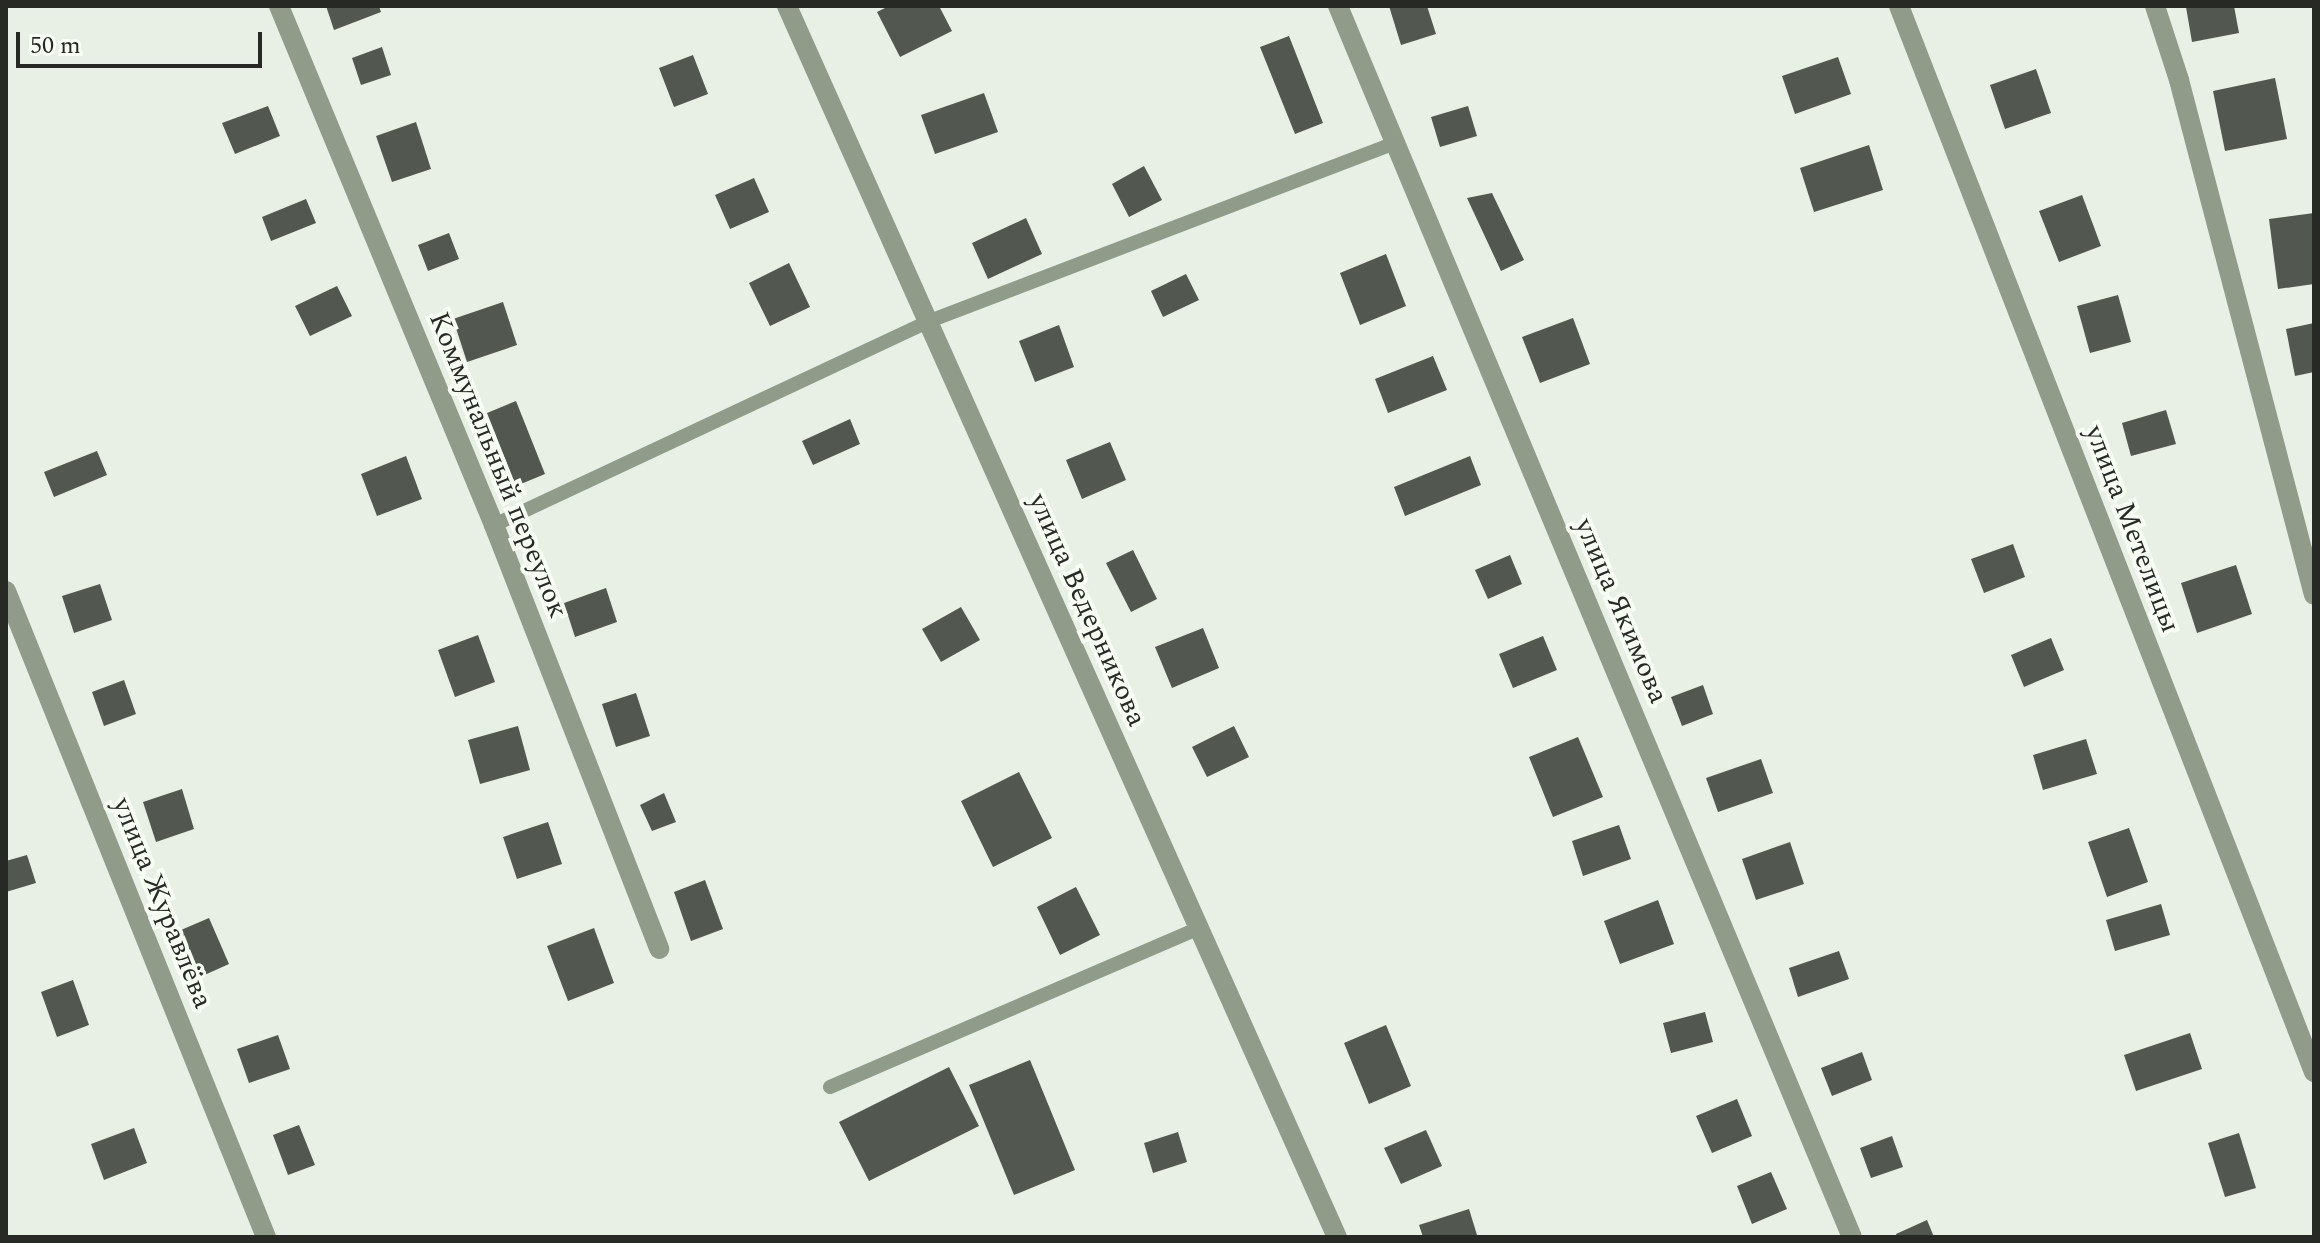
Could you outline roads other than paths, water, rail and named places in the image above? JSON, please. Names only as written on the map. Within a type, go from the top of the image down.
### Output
[{"type":"street","name":"Коммунальный переулок","points":[[279,6],[494,525],[659,949]]},
{"type":"street","name":"улица Ведерникова","points":[[787,6],[1337,1237]]},
{"type":"street","name":"улица Якимова","points":[[1338,6],[1852,1237]]},
{"type":"street","name":"улица Метелицы","points":[[1899,6],[2314,1072]]},
{"type":"street","points":[[2155,6],[2179,80],[2314,595]]},
{"type":"street","name":"улица Журавлёва","points":[[6,591],[266,1237]]},
{"type":"lane","points":[[494,525],[927,322],[1395,143]]},
{"type":"lane","points":[[830,1087],[1199,928]]}]
